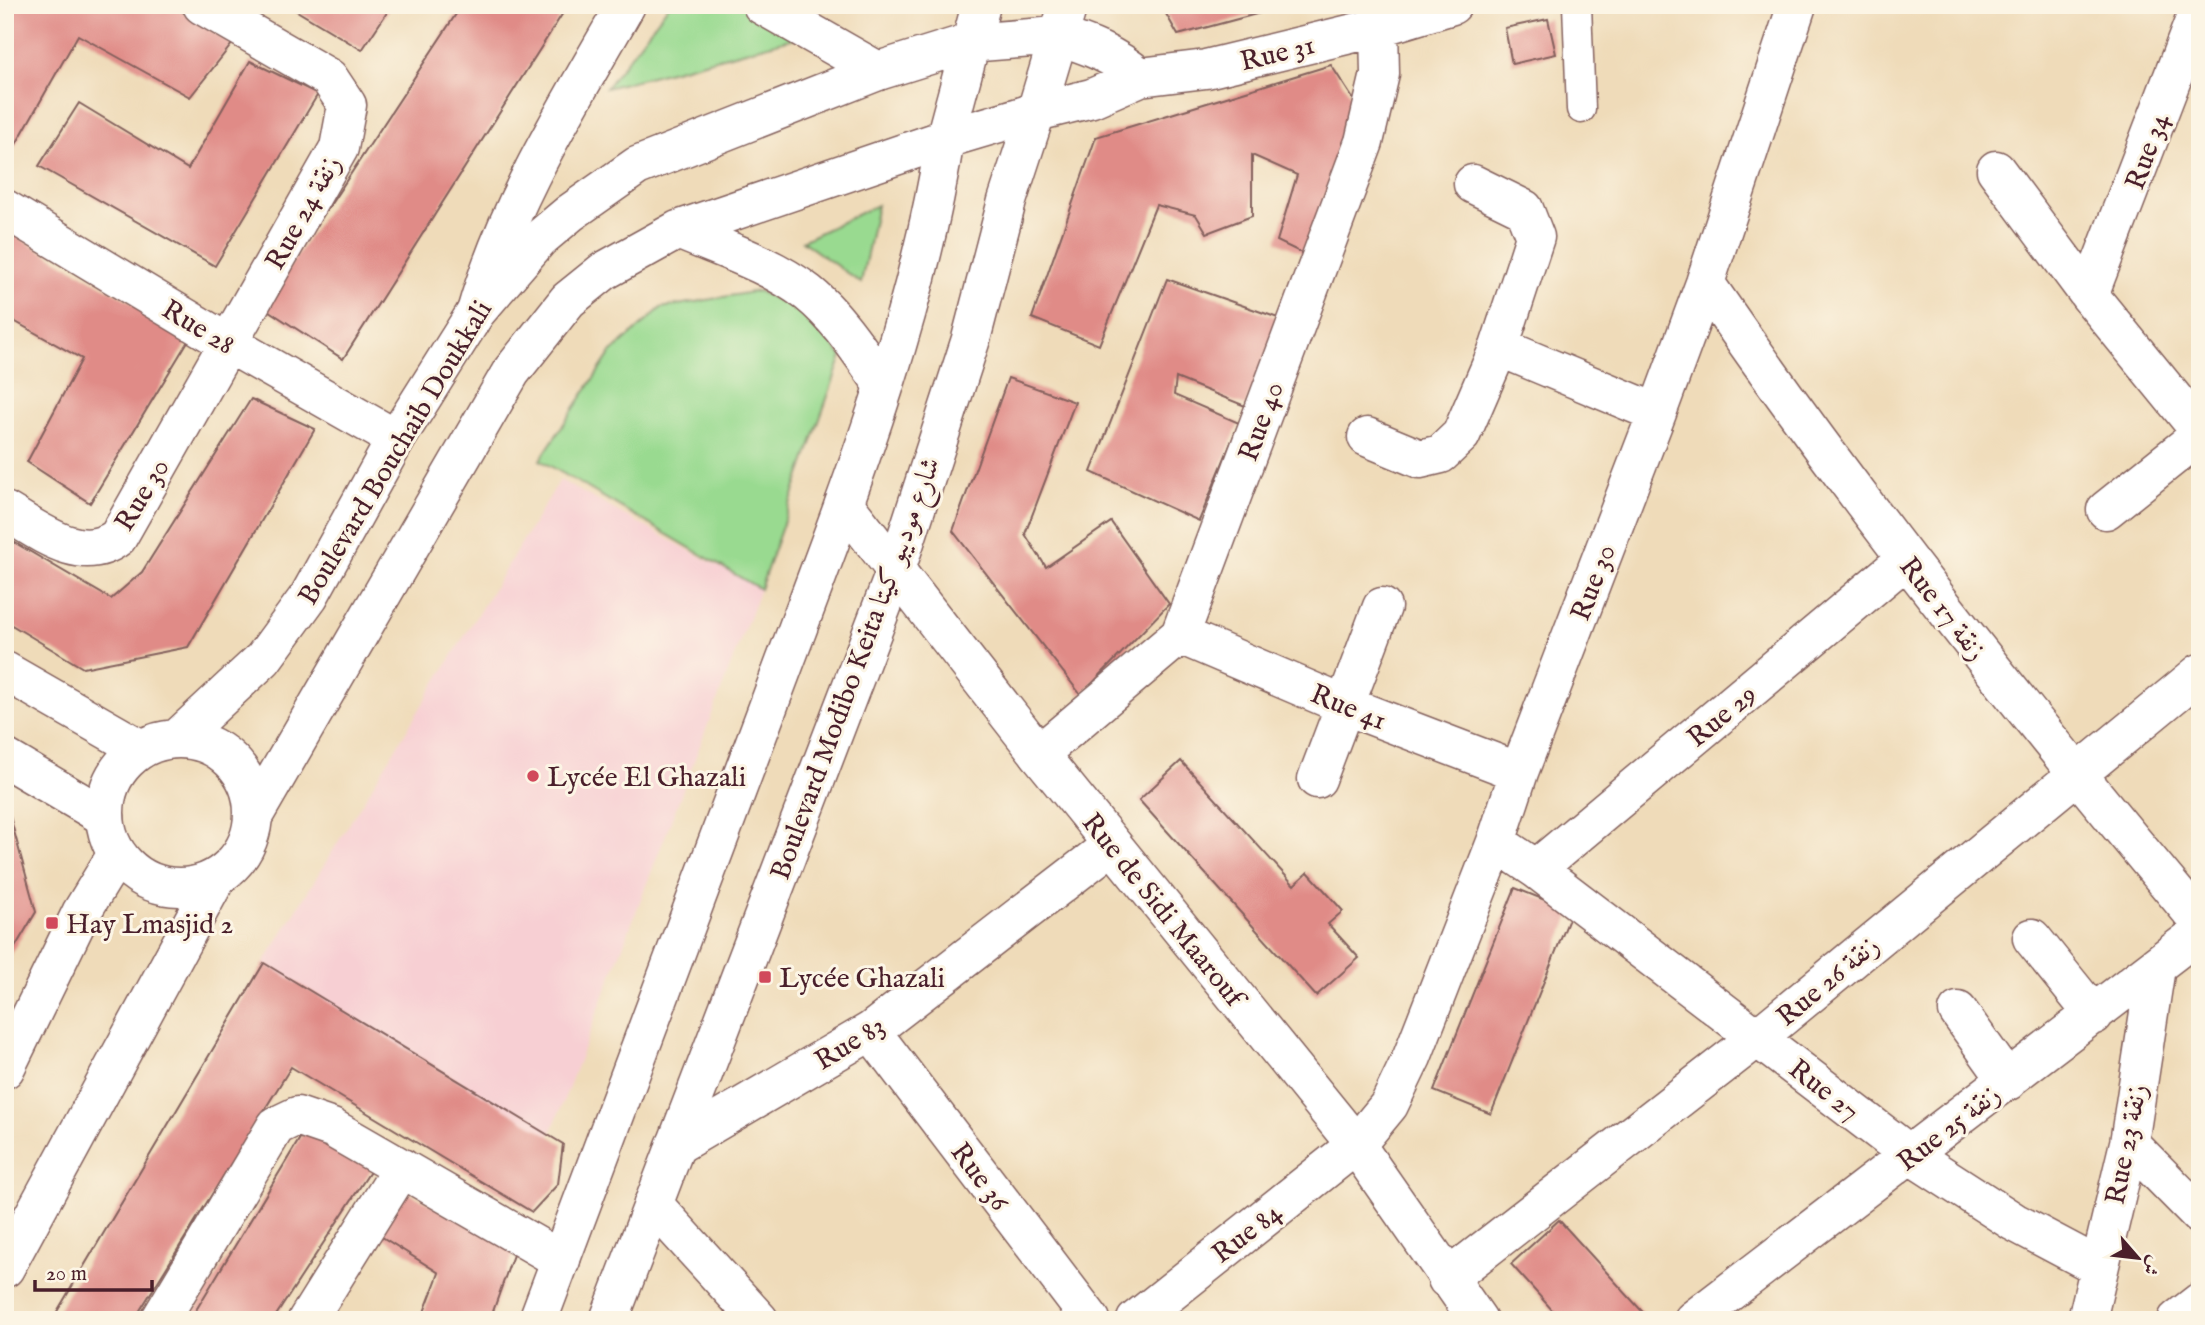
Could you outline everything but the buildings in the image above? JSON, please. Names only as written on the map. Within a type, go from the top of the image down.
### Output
[{"type":"street","name":"Rue 24 زنقة","points":[[202,5],[329,78],[347,105],[339,148],[229,344]]},
{"type":"street","points":[[476,312],[491,258],[535,164],[626,5]]},
{"type":"street","points":[[762,5],[878,71]]},
{"type":"street","points":[[538,1320],[844,504],[914,293],[933,215],[945,139],[968,43],[981,5]]},
{"type":"street","name":"Rue 31","points":[[1036,112],[1092,98],[1140,77],[1206,69],[1379,27],[1452,5]]},
{"type":"street","points":[[1577,5],[1581,109]]},
{"type":"street","name":"Rue 30","points":[[1356,1145],[1389,1105],[1412,1057],[1496,842],[1519,772],[1705,283],[1797,5]]},
{"type":"street","name":"Rue 34","points":[[2090,295],[2200,6]]},
{"type":"street","points":[[1062,21],[1093,46],[1122,62],[1140,77]]},
{"type":"street","name":"Boulevard Bouchaib Doukkali","points":[[178,738],[263,659],[309,596],[396,439],[476,312],[539,239],[637,166],[878,71],[968,43],[1062,21]]},
{"type":"street","name":"Boulevard Modibo Keita شارع موديبو كيتا","points":[[610,1320],[896,570],[971,339],[1007,201],[1062,21]]},
{"type":"street","name":"Rue 40","points":[[1039,754],[1180,635],[1364,142],[1380,74],[1379,27]]},
{"type":"street","points":[[254,815],[246,780],[232,760],[213,746],[178,738],[159,741],[141,749],[113,778],[105,817],[108,836],[117,853],[136,874],[162,886],[194,887],[217,877],[232,866],[243,851],[254,815],[511,372],[568,300],[604,271],[678,230],[945,139],[1036,112]]},
{"type":"street","points":[[1996,170],[2090,295],[2200,433],[2106,510]]},
{"type":"street","points":[[1367,436],[1420,459],[1441,454],[1461,435],[1499,347],[1535,237],[1524,209],[1473,184]]},
{"type":"street","name":"Rue 28","points":[[5,209],[229,344],[396,439]]},
{"type":"street","points":[[678,230],[760,266],[807,292],[840,325],[883,384]]},
{"type":"street","name":"Rue 17 زنقة","points":[[1705,283],[1804,426],[1905,559],[2076,774],[2200,922]]},
{"type":"street","name":"Rue 30","points":[[5,511],[52,539],[79,548],[94,549],[107,545],[118,537],[229,344]]},
{"type":"street","points":[[1499,347],[1657,413]]},
{"type":"street","name":"Rue de Sidi Maarouf","points":[[844,504],[1039,754],[1356,1145],[1478,1320]]},
{"type":"street","name":"Rue 29","points":[[1536,869],[1905,559]]},
{"type":"street","points":[[1317,779],[1382,607]]},
{"type":"street","name":"Rue 41","points":[[1180,635],[1344,705],[1519,772]]},
{"type":"street","points":[[5,671],[141,749]]},
{"type":"street","name":"Rue 26 زنقة","points":[[1447,1279],[1758,1037],[2200,673]]},
{"type":"street","points":[[5,758],[105,817]]},
{"type":"street","name":"Rue 27","points":[[1496,842],[1536,869],[1912,1156],[2014,1222],[2099,1267]]},
{"type":"street","name":"Rue 83","points":[[675,1146],[871,1031],[1112,845]]},
{"type":"street","points":[[8,1056],[81,913],[117,853]]},
{"type":"street","points":[[5,1268],[217,877]]},
{"type":"street","name":"Rue 25 زنقة","points":[[1693,1320],[1912,1156],[2200,932]]},
{"type":"street","points":[[2032,938],[2094,1015]]},
{"type":"street","name":"Rue 23 زنقة","points":[[2087,1320],[2129,1143],[2156,967]]},
{"type":"street","points":[[1958,1011],[2007,1081]]},
{"type":"street","name":"Rue 36","points":[[871,1031],[1091,1320]]},
{"type":"street","points":[[160,1320],[276,1126],[287,1118],[297,1116],[319,1122],[561,1260]]},
{"type":"street","points":[[2129,1143],[2200,1214]]},
{"type":"street","name":"Rue 84","points":[[1136,1320],[1356,1145]]},
{"type":"street","points":[[307,1320],[402,1168]]},
{"type":"street","points":[[653,1204],[753,1316]]},
{"type":"street","points":[[2177,1320],[2200,1302]]},
{"type":"shaded area","name":"Lycée El Ghazali","points":[[560,480],[760,589],[550,1136],[264,963]]},
{"type":"green space","points":[[669,5],[750,5],[806,35],[606,88]]},
{"type":"green space","points":[[877,205],[861,283],[802,241]]},
{"type":"green space","points":[[758,291],[806,313],[842,356],[760,589],[540,460],[610,354],[661,308]]},
{"type":"place","name":"Lycée El Ghazali","points":[[533,776]]},
{"type":"place","name":"Hay Lmasjid 2","points":[[52,923]]},
{"type":"place","name":"Lycée Ghazali","points":[[765,977]]}]
